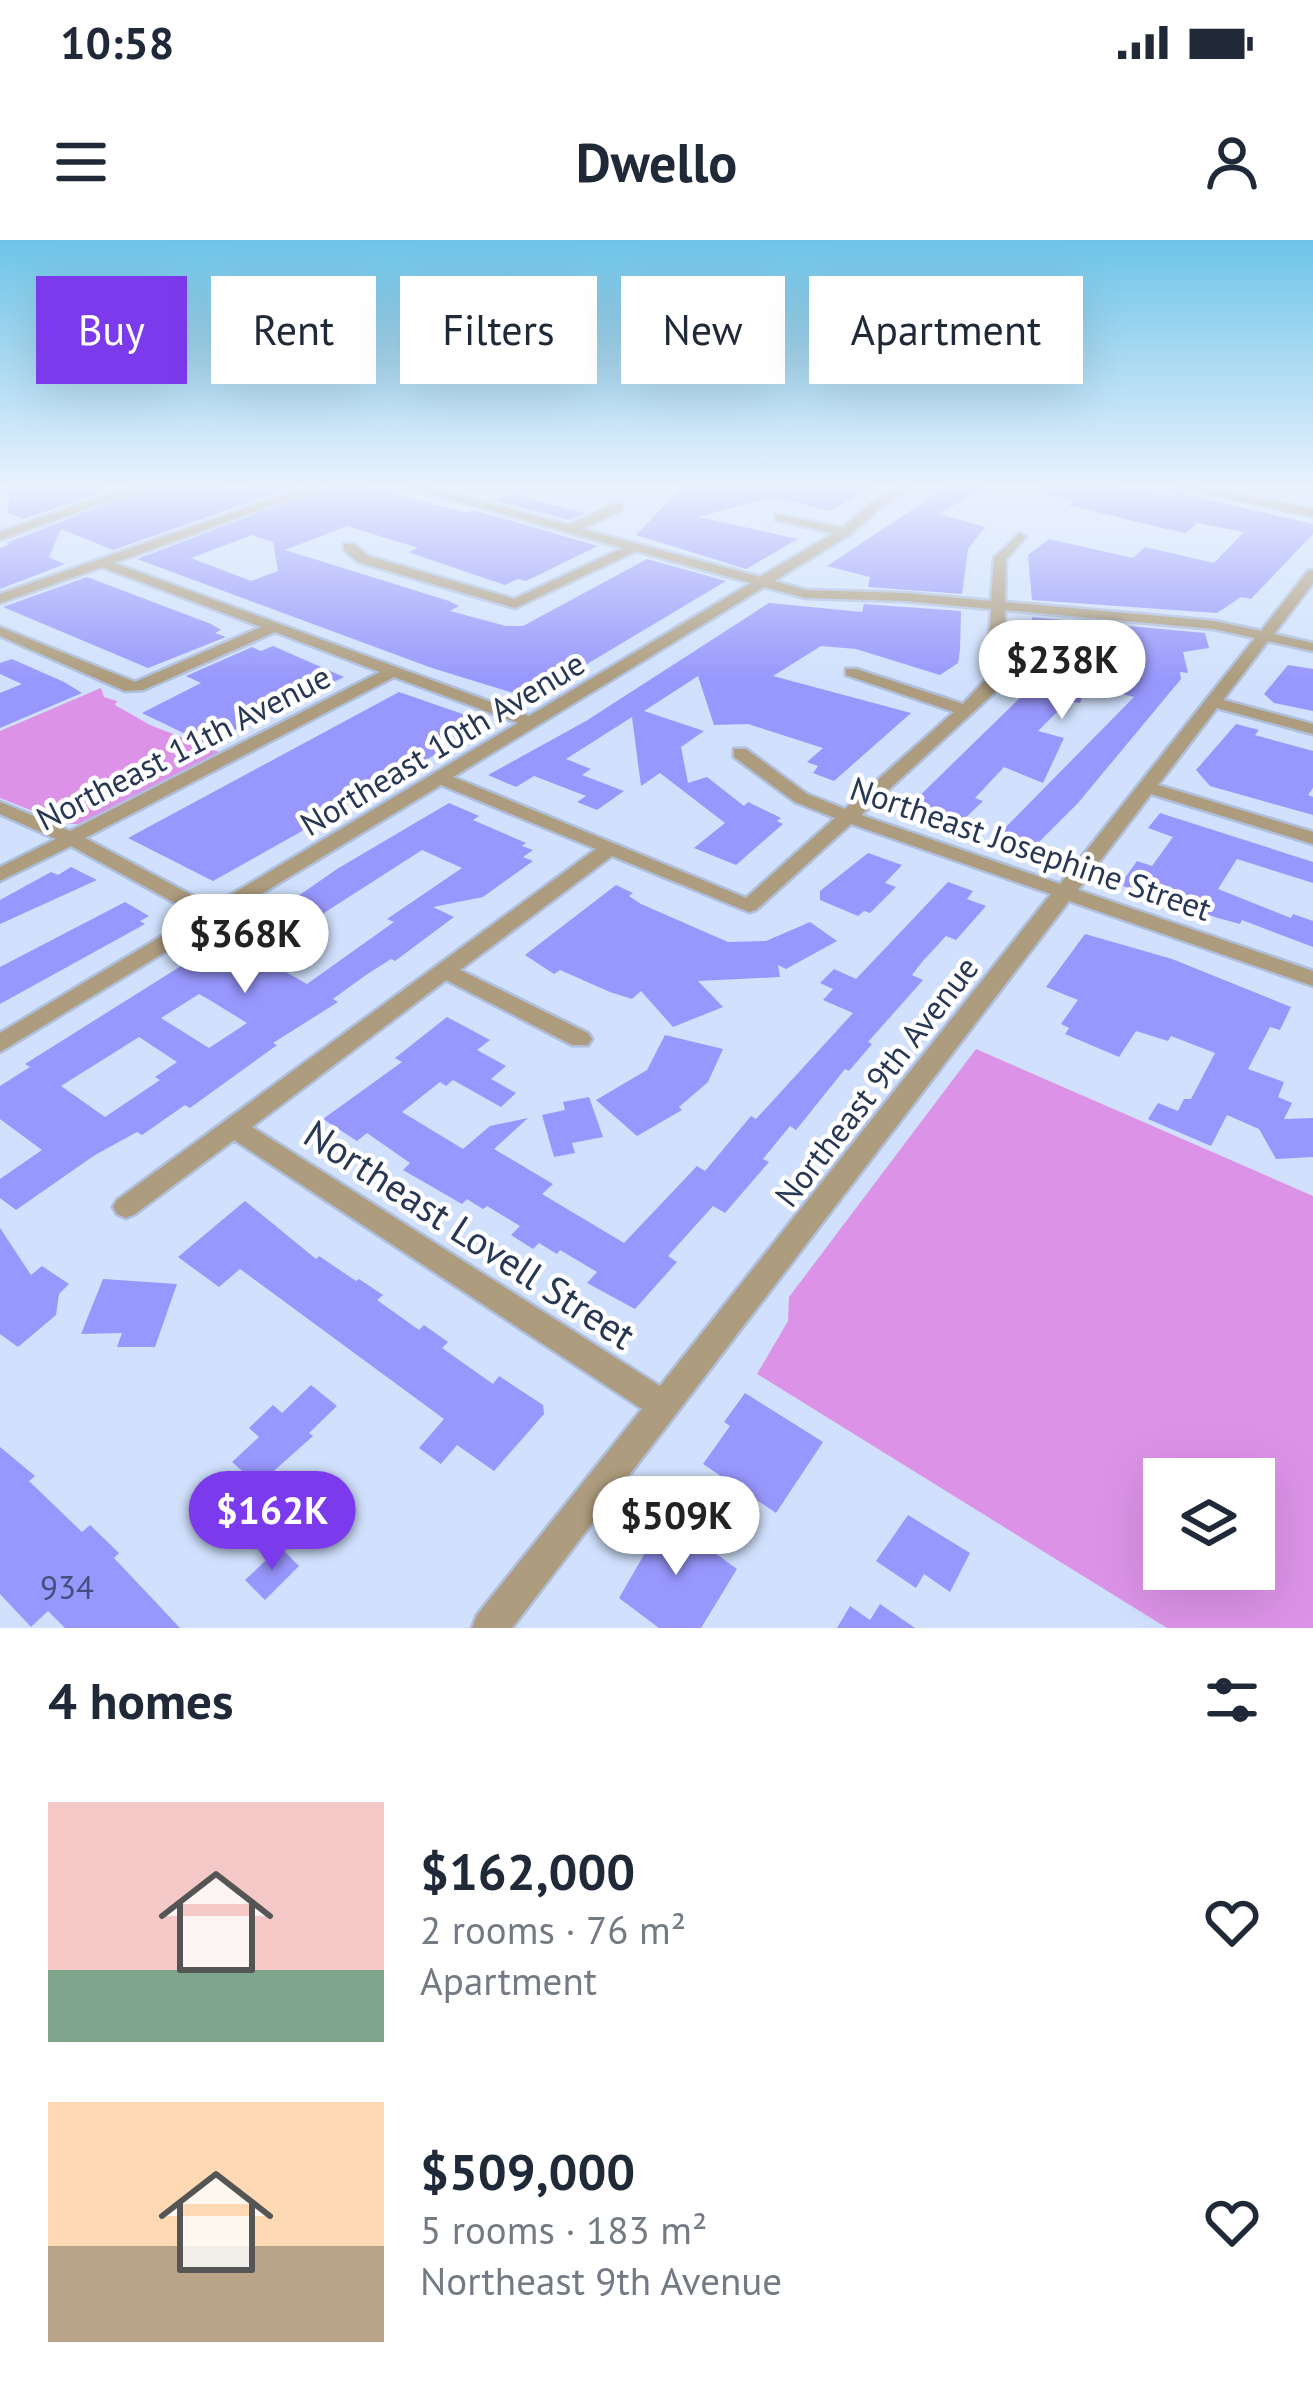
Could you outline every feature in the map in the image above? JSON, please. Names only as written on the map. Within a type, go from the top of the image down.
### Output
[{"type":"street","points":[[0,599],[136,551]]},
{"type":"street","points":[[353,551],[363,559],[514,604],[627,551]]},
{"type":"street","points":[[643,551],[825,597],[1214,625],[1313,647]]},
{"type":"street","name":"Northeast 10th Avenue","points":[[0,1044],[814,551]]},
{"type":"street","points":[[442,779],[749,906],[966,710],[995,678],[1000,558],[1007,551]]},
{"type":"street","points":[[102,563],[533,723]]},
{"type":"street","name":"Northeast 9th Avenue","points":[[490,1628],[1312,576]]},
{"type":"street","points":[[0,631],[124,686],[137,687],[274,627]]},
{"type":"street","name":"Northeast 11th Avenue","points":[[0,875],[393,671]]},
{"type":"street","points":[[850,672],[966,710]]},
{"type":"street","points":[[1213,702],[1313,729]]},
{"type":"street","name":"Northeast Josephine Street","points":[[740,753],[801,798],[849,817],[1313,979]]},
{"type":"street","points":[[1148,787],[1313,838]]},
{"type":"street","points":[[0,807],[72,838],[214,916]]},
{"type":"street","points":[[126,1207],[610,848]]},
{"type":"street","points":[[445,970],[580,1039]]},
{"type":"street","name":"Northeast Lovell Street","points":[[233,1128],[664,1406]]},
{"type":"shaded area","points":[[101,688],[104,697],[150,725],[224,754],[78,824],[65,824],[0,798],[0,731]]},
{"type":"shaded area","points":[[976,1049],[1313,1196],[1313,1628],[1167,1628],[757,1374],[788,1321],[789,1297]]},
{"type":"building","points":[[0,551],[52,551],[49,557],[65,564],[0,589]]},
{"type":"building","points":[[159,551],[210,551],[191,558],[251,581],[278,571],[275,551],[287,551],[449,601],[459,606],[450,611],[506,626],[523,626],[647,559],[726,581],[530,698],[432,668],[137,559]]},
{"type":"building","points":[[588,551],[526,581],[505,585],[408,552]]},
{"type":"building","points":[[687,551],[778,551],[746,569]]},
{"type":"building","points":[[850,551],[968,551],[962,594],[868,587],[870,577],[827,566]]},
{"type":"building","points":[[1034,551],[1101,551],[1133,558],[1141,551],[1161,551],[1214,563],[1226,551],[1297,551],[1251,599],[1241,597],[1217,613],[1032,600],[1028,555]]},
{"type":"building","points":[[87,577],[211,624],[221,630],[215,633],[226,637],[148,668],[3,607]]},
{"type":"building","points":[[769,603],[862,612],[864,604],[961,611],[960,650],[958,663],[940,675],[856,649],[821,646],[773,676],[911,713],[834,781],[813,773],[818,766],[807,762],[823,748],[748,724],[714,725],[698,676],[644,711],[704,731],[681,747],[688,783],[707,777],[744,806],[748,802],[781,818],[777,821],[783,824],[736,865],[694,848],[725,823],[660,773],[641,786],[632,717],[566,759],[591,769],[582,775],[624,791],[597,810],[577,802],[586,796],[534,776],[516,787],[488,775],[586,721]]},
{"type":"building","points":[[1032,617],[1205,633],[1209,648],[1183,652],[1188,673],[1180,672],[1181,679],[1078,803],[1029,852],[994,839],[1134,697],[1123,694],[1139,676],[1094,672],[1080,703],[1068,701],[1038,731],[1064,738],[1043,783],[1004,767],[975,798],[983,801],[955,828],[905,810],[1031,687]]},
{"type":"building","points":[[273,646],[344,677],[206,744],[142,713],[201,683],[186,676],[252,647],[261,651]]},
{"type":"building","points":[[12,659],[82,693],[0,728],[0,693],[22,684],[0,674],[0,663]]},
{"type":"building","points":[[1288,665],[1313,669],[1313,711],[1274,703],[1264,694]]},
{"type":"building","points":[[399,692],[480,720],[458,734],[465,736],[402,775],[213,881],[128,838]]},
{"type":"building","points":[[1236,724],[1259,730],[1255,735],[1313,751],[1313,788],[1308,795],[1313,797],[1313,815],[1210,786],[1196,770]]},
{"type":"building","points":[[449,803],[533,850],[523,857],[533,861],[483,897],[433,907],[454,917],[395,961],[366,975],[333,999],[338,1002],[273,1043],[277,1045],[190,1108],[185,1105],[142,1135],[137,1132],[95,1155],[16,1210],[0,1198],[0,1179],[42,1150],[0,1119],[0,1086],[30,1067],[25,1064],[181,966],[245,933],[337,869]],"holes":[[[422,850],[462,868],[387,919],[394,922],[307,984],[257,956]],[[199,994],[247,1023],[209,1048],[161,1018]],[[139,1037],[177,1062],[155,1077],[160,1080],[105,1117],[61,1086]]]},
{"type":"building","points":[[1160,813],[1313,862],[1313,883],[1237,859],[1218,889],[1291,918],[1293,914],[1313,921],[1313,947],[1242,920],[1240,924],[1218,918],[1120,885],[1137,861],[1152,866],[1173,837],[1148,828]]},
{"type":"building","points":[[868,853],[902,865],[885,883],[896,887],[870,913],[858,916],[820,900],[820,891]]},
{"type":"building","points":[[71,867],[97,880],[0,924],[0,900],[51,872],[58,875]]},
{"type":"building","points":[[948,882],[973,891],[967,899],[986,906],[956,940],[946,936],[922,962],[912,975],[923,980],[868,1042],[872,1044],[849,1071],[845,1069],[796,1130],[790,1126],[763,1159],[769,1162],[725,1213],[713,1206],[668,1256],[677,1262],[635,1309],[587,1283],[597,1272],[560,1250],[557,1254],[539,1243],[533,1249],[511,1235],[520,1226],[487,1206],[483,1209],[467,1199],[462,1204],[403,1170],[410,1163],[367,1133],[357,1141],[323,1119],[402,1062],[395,1058],[447,1017],[490,1040],[477,1050],[506,1066],[491,1079],[516,1093],[501,1107],[453,1080],[446,1086],[440,1082],[402,1112],[463,1149],[490,1126],[528,1118],[494,1149],[553,1184],[542,1194],[624,1243],[697,1166],[705,1171],[751,1116],[756,1119],[853,1013],[823,1000],[833,989],[820,983],[834,969],[856,979]]},
{"type":"building","points":[[616,885],[633,893],[629,896],[641,904],[728,942],[766,941],[810,922],[837,941],[786,969],[778,965],[780,977],[698,981],[723,1007],[673,1027],[641,991],[632,999],[560,970],[554,974],[525,955]]},
{"type":"building","points":[[125,902],[149,916],[140,921],[145,924],[0,1004],[0,967]]},
{"type":"building","points":[[1085,934],[1172,959],[1291,1007],[1280,1030],[1270,1027],[1248,1069],[1284,1082],[1278,1097],[1292,1103],[1284,1119],[1313,1118],[1313,1157],[1276,1159],[1259,1129],[1227,1115],[1211,1146],[1148,1119],[1158,1103],[1178,1111],[1184,1099],[1191,1099],[1215,1053],[1171,1036],[1168,1041],[1136,1031],[1119,1057],[1065,1034],[1069,1028],[1061,1024],[1078,1000],[1046,987]]},
{"type":"building","points":[[665,1035],[723,1049],[708,1082],[679,1107],[682,1110],[637,1136],[596,1100],[647,1070]]},
{"type":"building","points":[[589,1097],[603,1137],[572,1143],[575,1153],[554,1157],[542,1115],[565,1110],[563,1102]]},
{"type":"building","points":[[245,1201],[316,1259],[319,1256],[359,1279],[383,1295],[377,1300],[419,1330],[424,1325],[448,1342],[442,1348],[493,1384],[499,1376],[543,1405],[544,1414],[494,1471],[457,1445],[441,1464],[419,1448],[444,1419],[240,1269],[219,1287],[178,1257]]},
{"type":"building","points":[[0,1228],[31,1275],[42,1266],[69,1284],[59,1294],[56,1315],[18,1347],[0,1334]]},
{"type":"building","points":[[103,1279],[177,1284],[155,1347],[117,1347],[122,1333],[81,1334]]},
{"type":"building","points":[[311,1385],[337,1406],[309,1433],[313,1436],[258,1485],[232,1462],[259,1437],[249,1428],[273,1405],[282,1413]]},
{"type":"building","points":[[745,1393],[823,1442],[776,1513],[703,1464],[730,1426],[724,1422]]},
{"type":"building","points":[[0,1447],[35,1476],[29,1481],[82,1532],[90,1525],[119,1553],[114,1558],[180,1628],[65,1628],[48,1611],[31,1627],[0,1594]]},
{"type":"building","points":[[658,1512],[737,1569],[701,1628],[659,1628],[619,1598],[645,1553],[634,1545]]},
{"type":"building","points":[[908,1515],[970,1553],[950,1592],[924,1574],[916,1588],[876,1561]]},
{"type":"building","points":[[280,1547],[299,1566],[265,1600],[245,1580]]},
{"type":"building","points":[[880,1604],[915,1628],[837,1628],[850,1606],[870,1620]]}]
